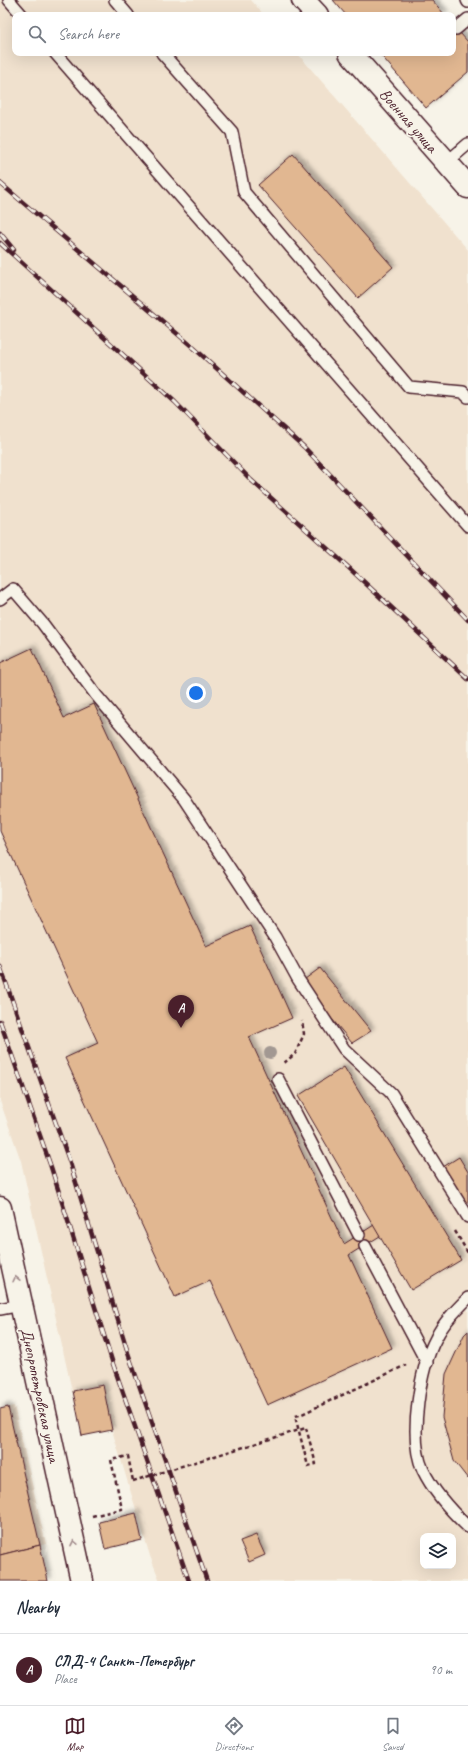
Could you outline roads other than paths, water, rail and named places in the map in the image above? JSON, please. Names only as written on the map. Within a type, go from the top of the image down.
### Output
[{"type":"street","points":[[303,0],[313,12]]},
{"type":"street","name":"Военная улица","points":[[353,56],[468,187]]},
{"type":"street","name":"Днепропетровская улица","points":[[0,1208],[3,1234],[21,1305],[82,1581]]},
{"type":"lane","points":[[9,0],[19,12]]},
{"type":"lane","points":[[115,0],[125,12]]},
{"type":"lane","points":[[456,28],[468,19]]},
{"type":"lane","points":[[58,56],[468,526]]},
{"type":"lane","points":[[165,56],[232,132],[244,192],[408,387],[463,392],[468,397]]},
{"type":"lane","points":[[446,163],[468,144]]},
{"type":"lane","points":[[0,599],[13,590],[43,624],[96,695],[184,799],[275,937],[298,979],[344,1049],[391,1093],[468,1217]]},
{"type":"lane","points":[[278,1079],[359,1235]]},
{"type":"lane","points":[[365,1246],[425,1360]]},
{"type":"lane","points":[[468,1298],[452,1313],[436,1338],[425,1360],[416,1426],[416,1446],[423,1469],[441,1498],[468,1527]]},
{"type":"lane","points":[[0,1309],[21,1305]]},
{"type":"railway","points":[[0,183],[194,348],[304,447],[468,620]]},
{"type":"railway","points":[[0,233],[14,250]]},
{"type":"railway","points":[[0,243],[175,402],[251,480],[348,567],[468,679]]},
{"type":"railway","points":[[0,966],[70,1163],[128,1353],[207,1581]]},
{"type":"railway","points":[[0,1021],[51,1167],[113,1364],[189,1581]]},
{"type":"place","name":"СЛД-4 Санкт-Петербург","points":[[181,1028]]}]
